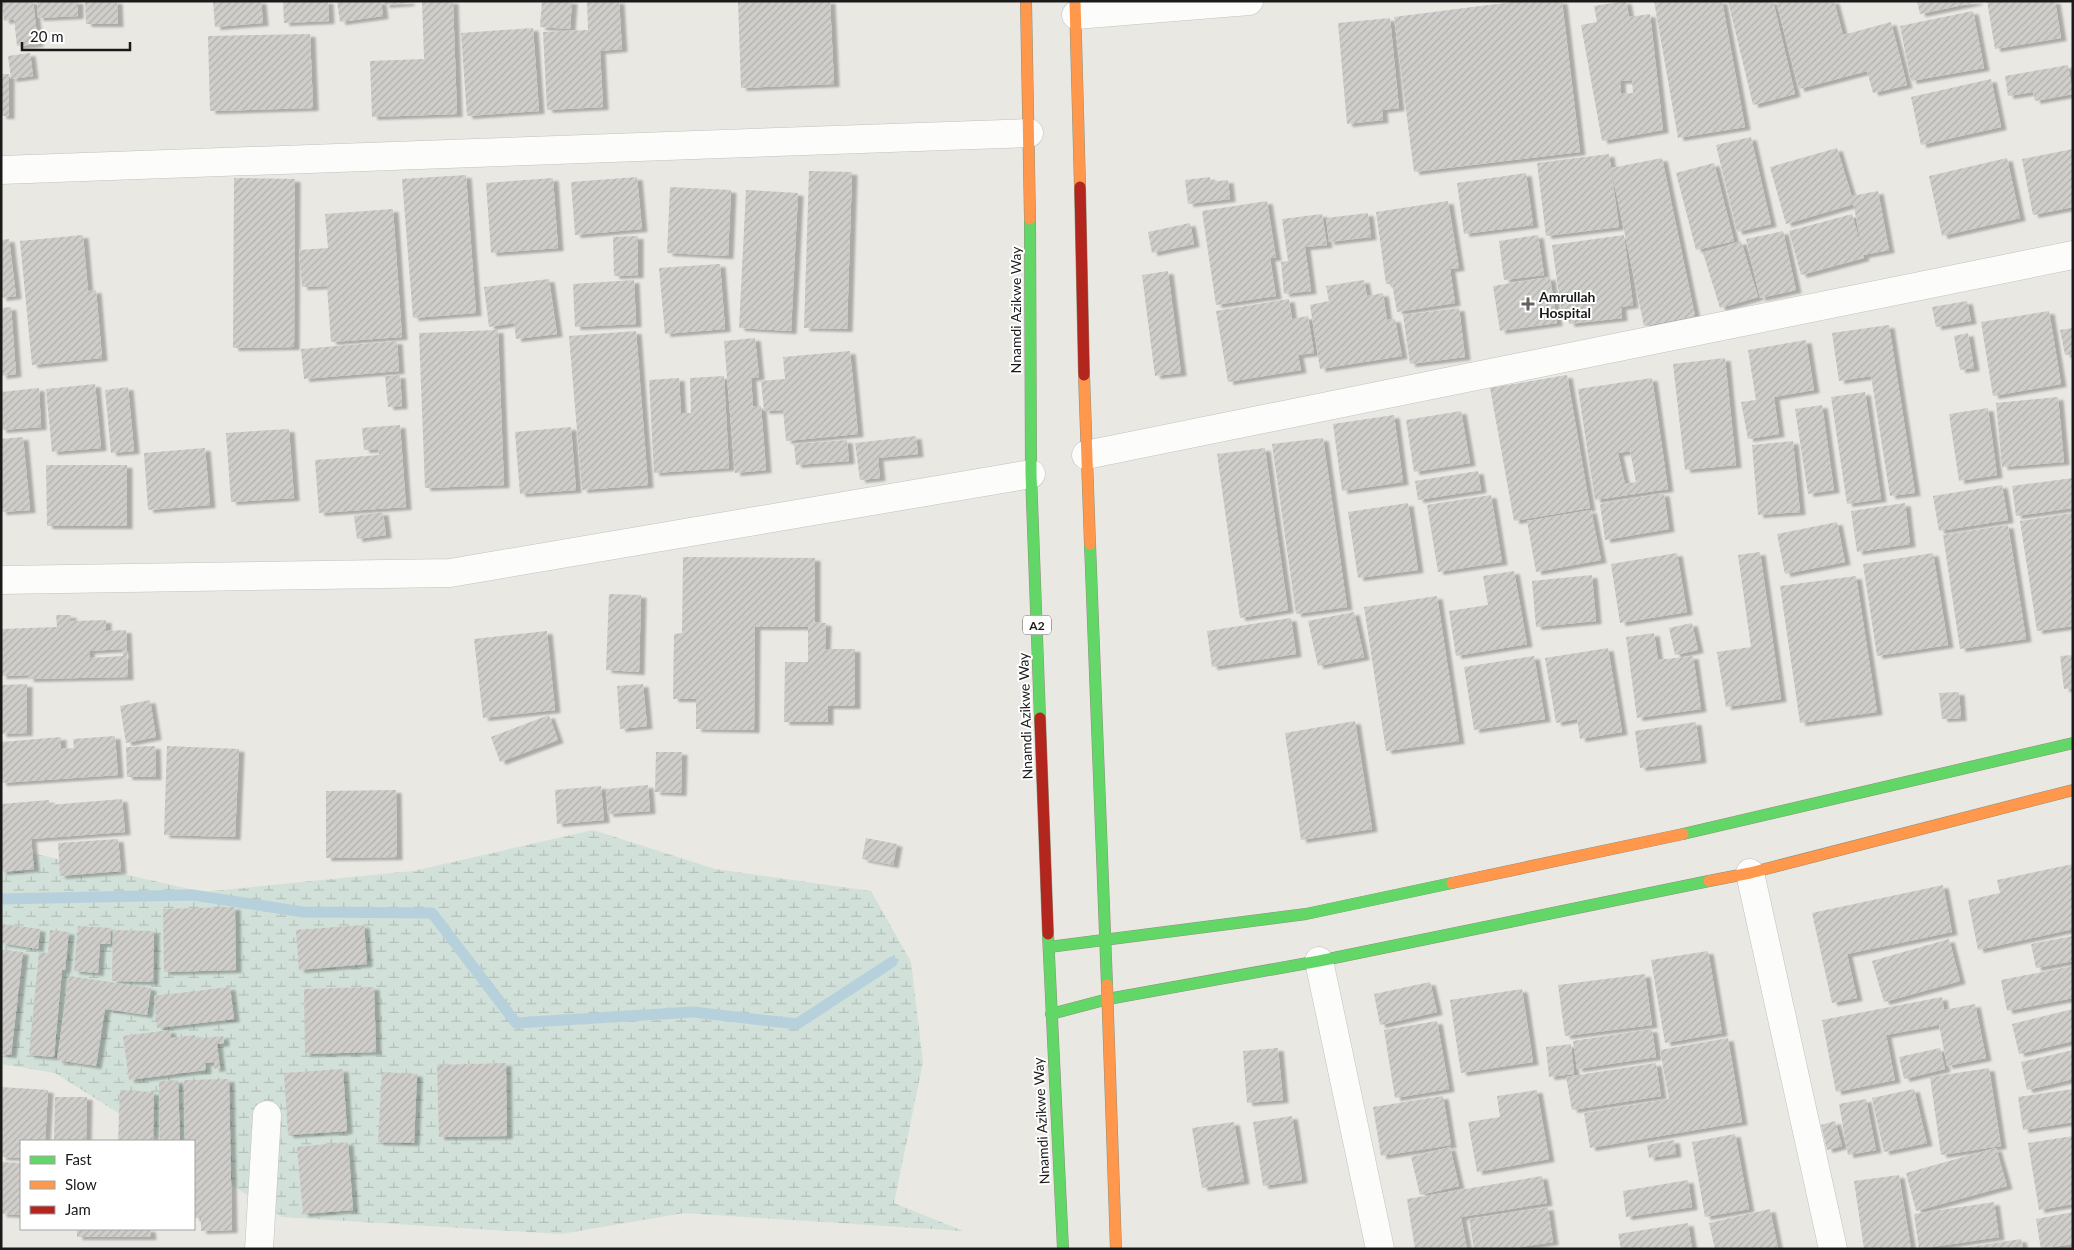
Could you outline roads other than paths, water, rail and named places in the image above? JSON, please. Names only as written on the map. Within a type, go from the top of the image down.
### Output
[{"type":"main road","name":"Nnamdi Azikwe Way","points":[[1026,1],[1029,133],[1031,474],[1051,1014],[1063,1249]]},
{"type":"main road","points":[[1075,8],[1086,455],[1106,940],[1116,1249]]},
{"type":"main road","points":[[1049,947],[1306,914],[1738,822],[2073,743]]},
{"type":"main road","points":[[1051,1014],[1108,998],[1319,961],[1750,873],[2073,790]]},
{"type":"street","points":[[1075,8],[1249,1]]},
{"type":"street","points":[[1,170],[1029,133]]},
{"type":"street","points":[[1086,455],[2073,255]]},
{"type":"street","points":[[1,580],[450,572],[1031,474]]},
{"type":"street","points":[[1750,873],[1832,1249]]},
{"type":"street","points":[[1319,961],[1380,1249]]},
{"type":"street","points":[[259,1249],[267,1115]]},
{"type":"waterway","points":[[1,899],[193,895],[303,912],[432,913],[516,1023],[693,1012],[797,1024],[892,962]]},
{"type":"place","name":"Amrullah Hospital","points":[[1528,304]]}]
